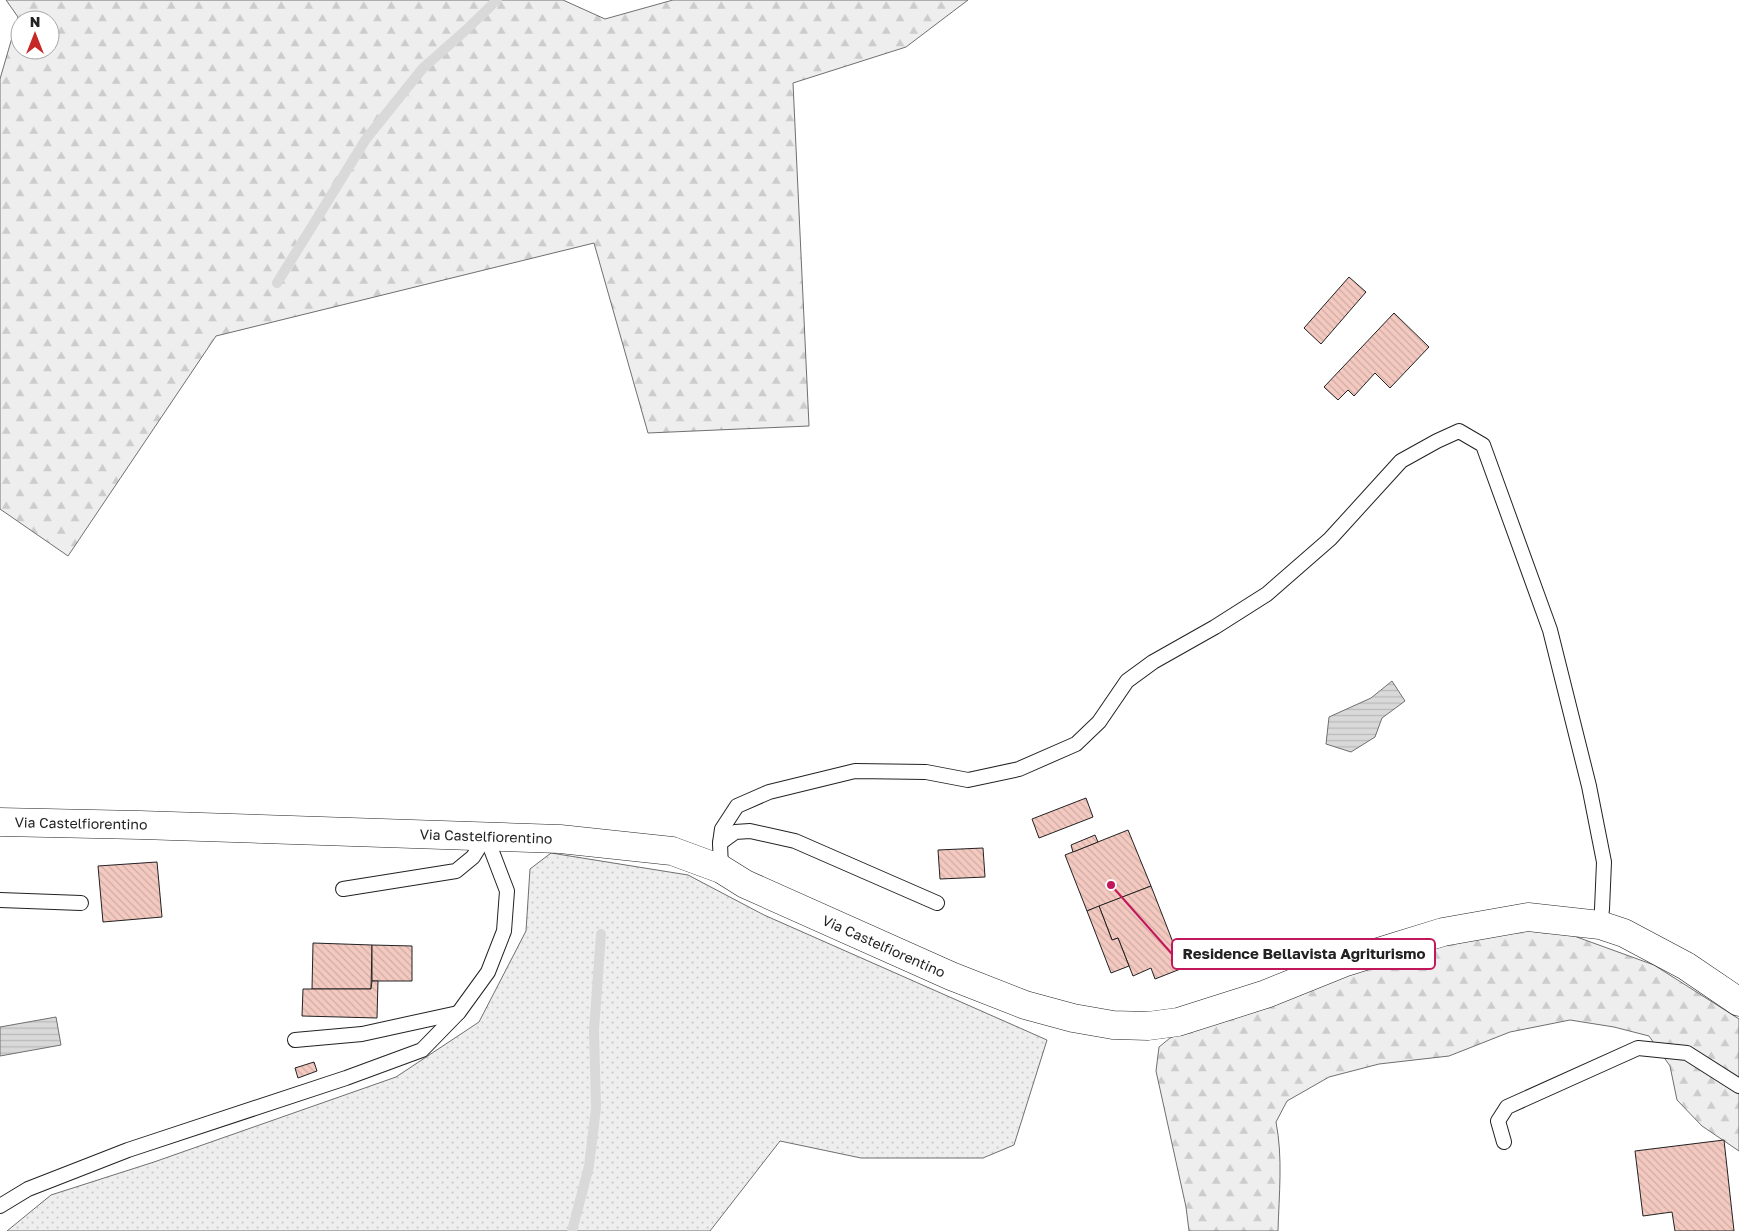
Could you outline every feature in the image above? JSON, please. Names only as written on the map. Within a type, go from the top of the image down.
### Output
[{"type":"street","name":"Via Castelfiorentino","points":[[0,822],[560,839],[720,856],[745,884],[951,976],[1025,1005],[1073,1018],[1113,1025],[1148,1026],[1178,1022],[1266,994],[1343,963],[1443,932],[1528,917],[1600,925],[1624,933],[1678,962],[1739,1002]]},
{"type":"lane","points":[[720,856],[722,829],[736,806],[769,792],[855,771],[926,772],[968,780],[1018,769],[1076,744],[1099,722],[1127,681],[1153,662],[1267,594],[1330,539],[1401,461],[1458,431],[1483,445],[1550,630],[1589,786],[1604,862],[1600,925]]},
{"type":"lane","points":[[720,856],[735,832],[750,831],[795,841],[937,903]]},
{"type":"lane","points":[[343,889],[456,871],[473,857],[486,836]]},
{"type":"lane","points":[[0,1206],[28,1189],[128,1150],[346,1078],[422,1050],[459,1012],[488,972],[504,931],[507,891],[486,836]]},
{"type":"lane","points":[[0,900],[81,903]]},
{"type":"lane","points":[[295,1040],[362,1034],[459,1012]]},
{"type":"lane","points":[[1504,1142],[1498,1121],[1507,1107],[1638,1048],[1687,1053],[1739,1086]]},
{"type":"green space","points":[[6,0],[563,0],[605,19],[673,0],[968,0],[906,47],[793,83],[809,426],[648,433],[594,243],[216,336],[68,556],[0,509],[0,79],[10,45],[10,60],[60,60],[60,10],[13,10]]},
{"type":"green space","points":[[551,853],[688,875],[764,915],[1047,1040],[1014,1145],[983,1158],[861,1158],[780,1141],[710,1231],[7,1231],[51,1195],[154,1162],[396,1077],[479,1022],[526,931],[530,869]]},
{"type":"green space","points":[[1521,928],[1563,932],[1654,965],[1739,1019],[1739,1151],[1702,1126],[1677,1100],[1670,1066],[1649,1036],[1614,1027],[1570,1020],[1510,1032],[1449,1056],[1379,1064],[1329,1077],[1287,1101],[1276,1122],[1280,1163],[1278,1231],[1189,1231],[1186,1207],[1156,1071],[1159,1047],[1170,1038],[1192,1029],[1449,941]]},
{"type":"shaded area","points":[[1392,681],[1405,701],[1382,718],[1375,737],[1351,752],[1326,744],[1329,717],[1371,698]]},
{"type":"shaded area","points":[[56,1017],[61,1045],[0,1056],[0,1027]]},
{"type":"building","points":[[1349,277],[1366,292],[1321,344],[1304,328]]},
{"type":"building","points":[[1394,313],[1429,347],[1390,388],[1375,373],[1354,396],[1348,390],[1338,400],[1324,387]]},
{"type":"building","points":[[1086,798],[1093,817],[1039,838],[1032,819]]},
{"type":"building","points":[[1128,830],[1151,886],[1087,911],[1065,855]]},
{"type":"building","points":[[1095,835],[1098,842],[1073,852],[1071,845]]},
{"type":"building","points":[[983,848],[985,877],[940,879],[938,850]]},
{"type":"building","points":[[157,862],[162,917],[103,922],[98,866]]},
{"type":"building","points":[[1151,886],[1183,968],[1155,979],[1151,968],[1133,976],[1118,938],[1112,940],[1099,906]]},
{"type":"building","points":[[1099,906],[1112,940],[1118,938],[1129,966],[1111,973],[1087,911]]},
{"type":"building","points":[[313,943],[372,945],[371,989],[312,989]]},
{"type":"building","points":[[372,945],[412,946],[412,981],[372,981]]},
{"type":"building","points":[[372,981],[378,981],[377,1018],[302,1016],[303,989],[371,989]]},
{"type":"building","points":[[314,1062],[317,1071],[298,1078],[295,1068]]},
{"type":"building","points":[[1724,1140],[1734,1231],[1675,1231],[1672,1212],[1643,1216],[1635,1151]]},
{"type":"waterway","points":[[277,283],[366,139],[423,68],[497,0]]},
{"type":"waterway","points":[[572,1231],[589,1166],[596,1108],[594,1030],[601,934]]},
{"type":"place","name":"Residence Bellavista Agriturismo","points":[[1111,885]]}]
